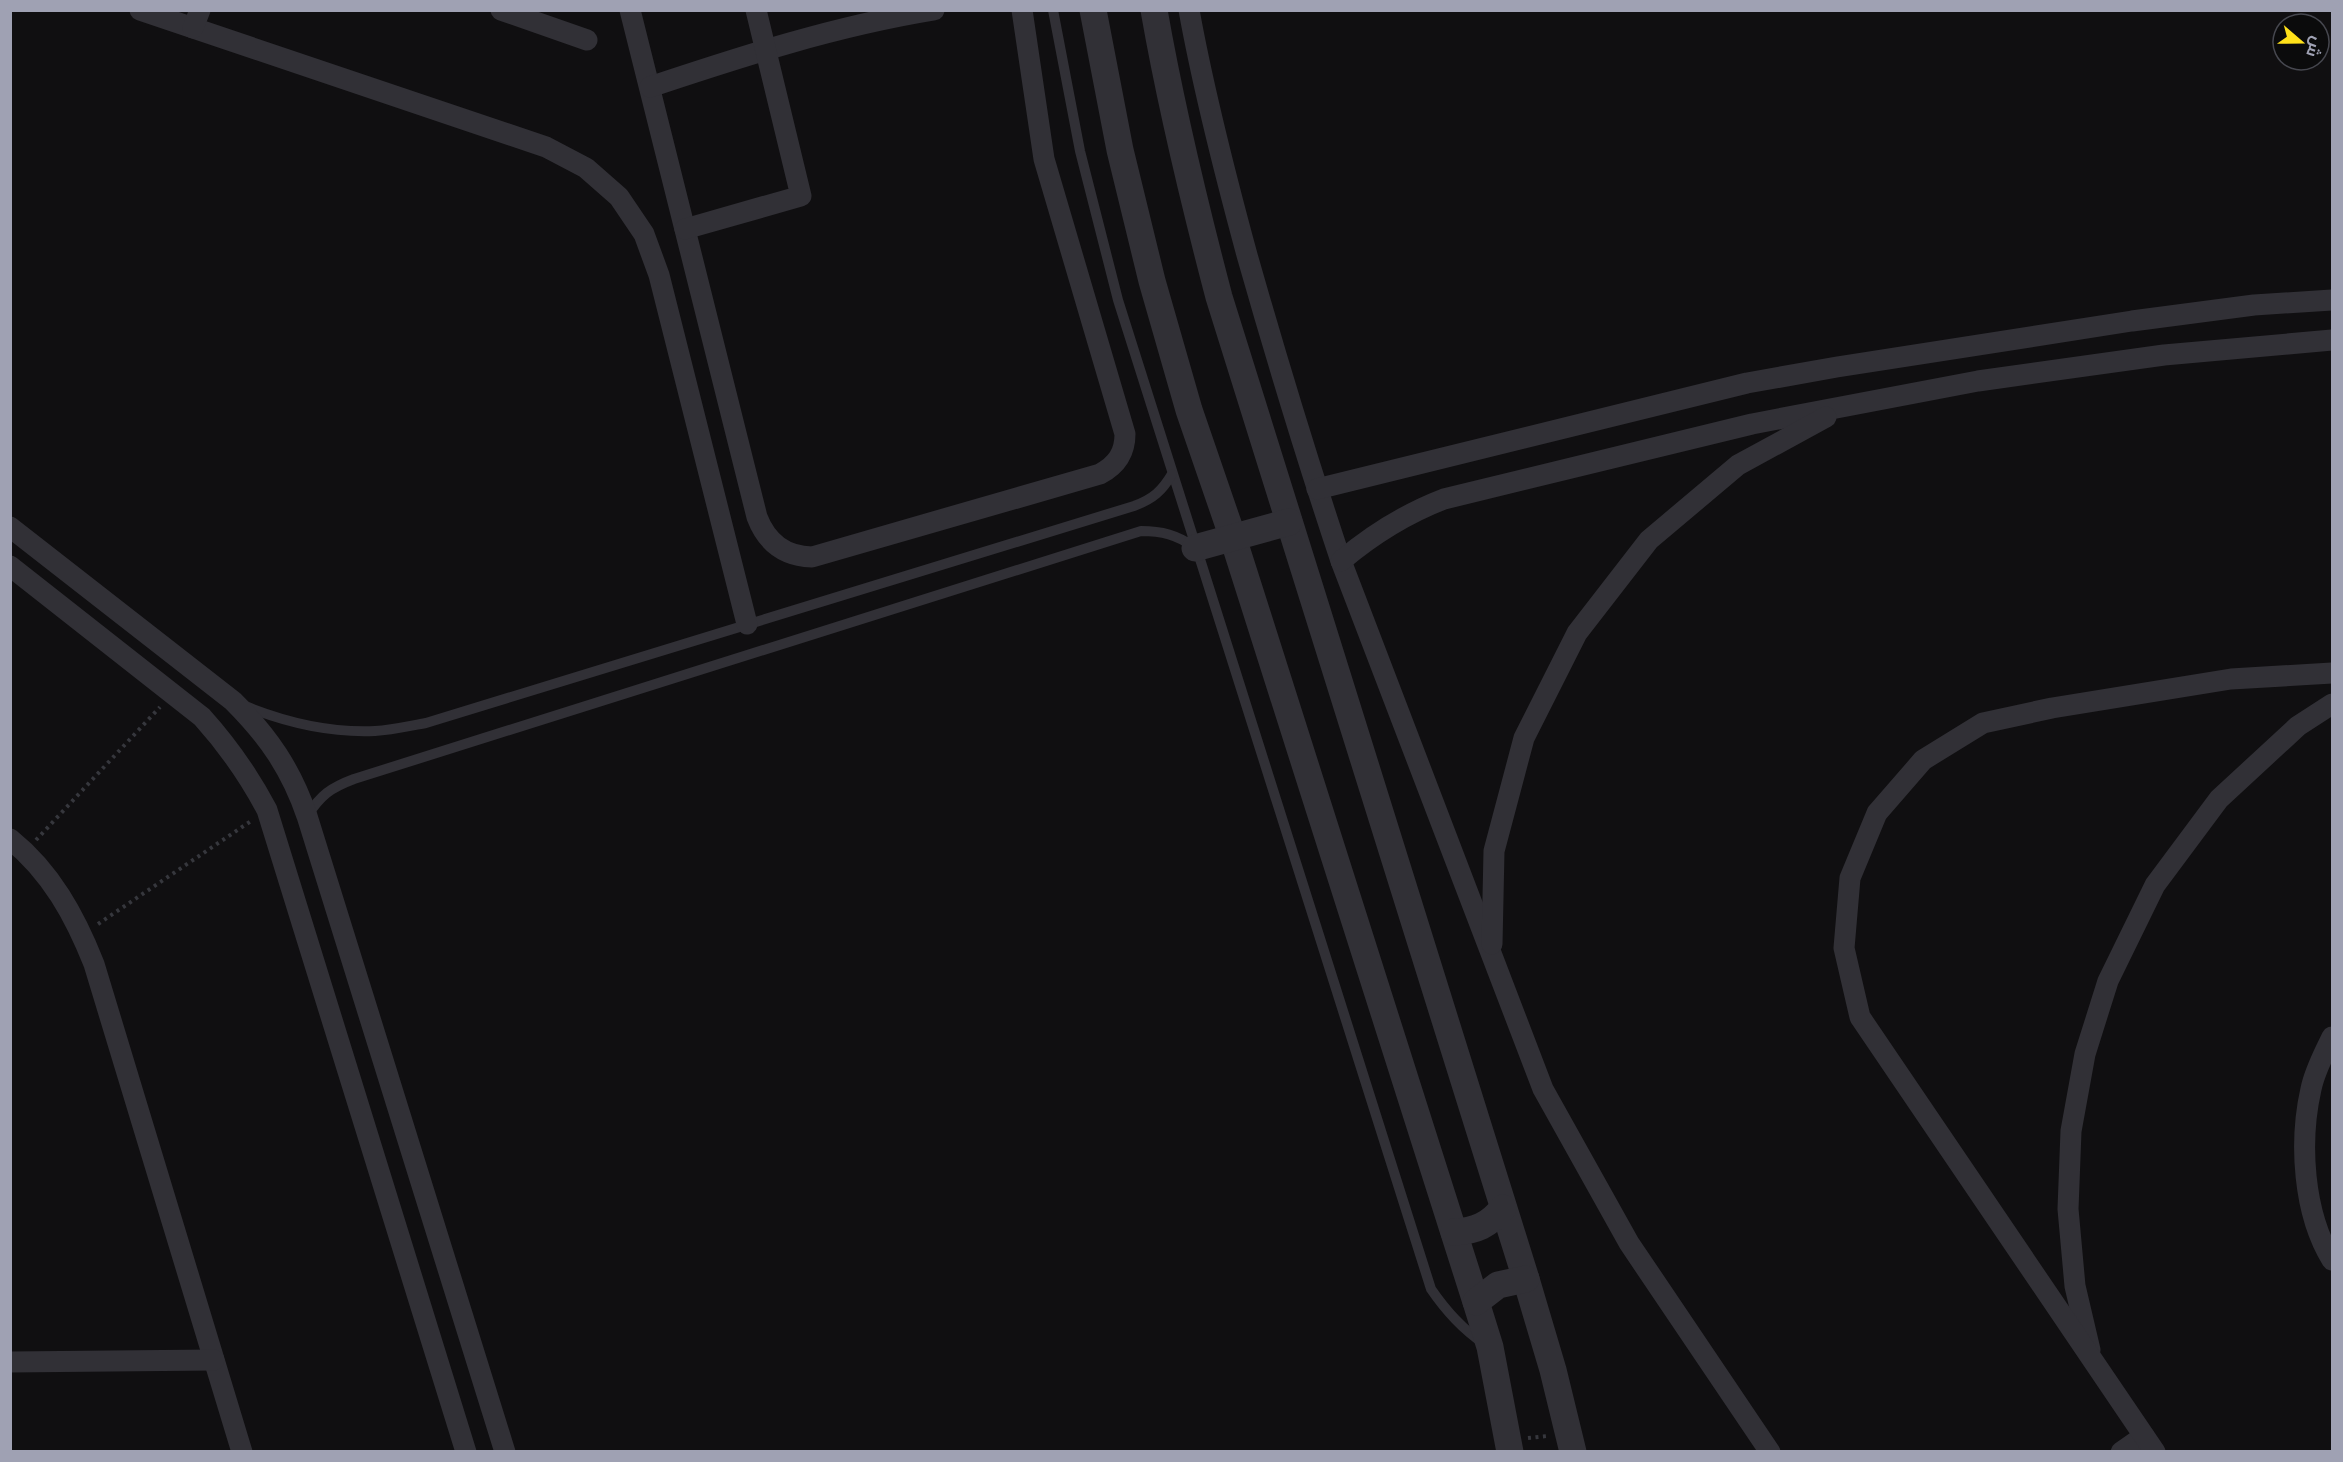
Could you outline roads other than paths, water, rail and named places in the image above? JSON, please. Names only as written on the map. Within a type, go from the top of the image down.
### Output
[{"type":"street","points":[[140,10],[196,19],[546,147],[586,168],[619,197],[644,234],[659,276],[747,624]]},
{"type":"street","points":[[501,10],[528,15],[587,40]]},
{"type":"street","points":[[630,10],[757,517],[766,535],[781,549],[791,554],[812,557],[1089,477],[1108,470],[1120,457],[1125,434],[1044,159],[1022,10]]},
{"type":"street","points":[[685,229],[801,196],[756,10]]},
{"type":"street","points":[[650,87],[765,48],[884,18],[934,10]]},
{"type":"street","points":[[1093,10],[1120,150],[1152,281],[1189,410],[1233,538],[1490,1347],[1510,1446]]},
{"type":"street","points":[[1154,10],[1165,74],[1207,253],[1526,1279],[1571,1442]]},
{"type":"street","points":[[1190,10],[1220,158],[1267,325],[1317,489],[1341,561],[1543,1089],[1629,1243],[1770,1452]]},
{"type":"street","points":[[1317,489],[1747,383],[2132,321],[2254,305],[2332,300]]},
{"type":"street","points":[[1341,561],[1389,524],[1416,510],[1444,500],[1752,424],[1978,381],[2164,355],[2332,340]]},
{"type":"street","points":[[1492,957],[1494,851],[1524,738],[1577,633],[1649,540],[1693,502],[1738,465],[1841,408]]},
{"type":"street","points":[[1195,548],[1289,522]]},
{"type":"street","points":[[10,527],[233,701],[261,729],[283,762],[307,816],[505,1452]]},
{"type":"street","points":[[10,566],[202,717],[228,745],[249,776],[267,810],[466,1452]]},
{"type":"street","points":[[66,610],[86,586]]},
{"type":"street","points":[[2121,1452],[2150,1444],[1860,1017],[1844,948],[1850,878],[1877,813],[1923,760],[1983,723],[2052,708],[2231,679],[2332,673]]},
{"type":"street","points":[[2093,1362],[2075,1286],[2068,1209],[2072,1131],[2077,1098],[2085,1054],[2108,981],[2155,885],[2219,799],[2298,726],[2332,704]]},
{"type":"street","points":[[18,845],[48,877],[66,905],[94,964],[242,1452]]},
{"type":"street","points":[[2332,1037],[2318,1066],[2311,1089],[2304,1143],[2309,1198],[2326,1250],[2332,1260]]},
{"type":"street","points":[[1454,1232],[1468,1232],[1482,1227],[1494,1219],[1503,1208]]},
{"type":"street","points":[[1476,1302],[1498,1285],[1511,1280],[1526,1279]]},
{"type":"street","points":[[10,1362],[214,1359]]},
{"type":"lane","points":[[1053,10],[1080,151],[1118,300],[1431,1289],[1446,1312],[1465,1331],[1490,1347]]},
{"type":"lane","points":[[233,701],[279,719],[327,730],[377,731],[426,723],[1134,506],[1150,500],[1164,489],[1172,474]]},
{"type":"lane","points":[[307,816],[319,799],[334,786],[354,779],[1141,531],[1161,531],[1179,537],[1195,548]]}]
